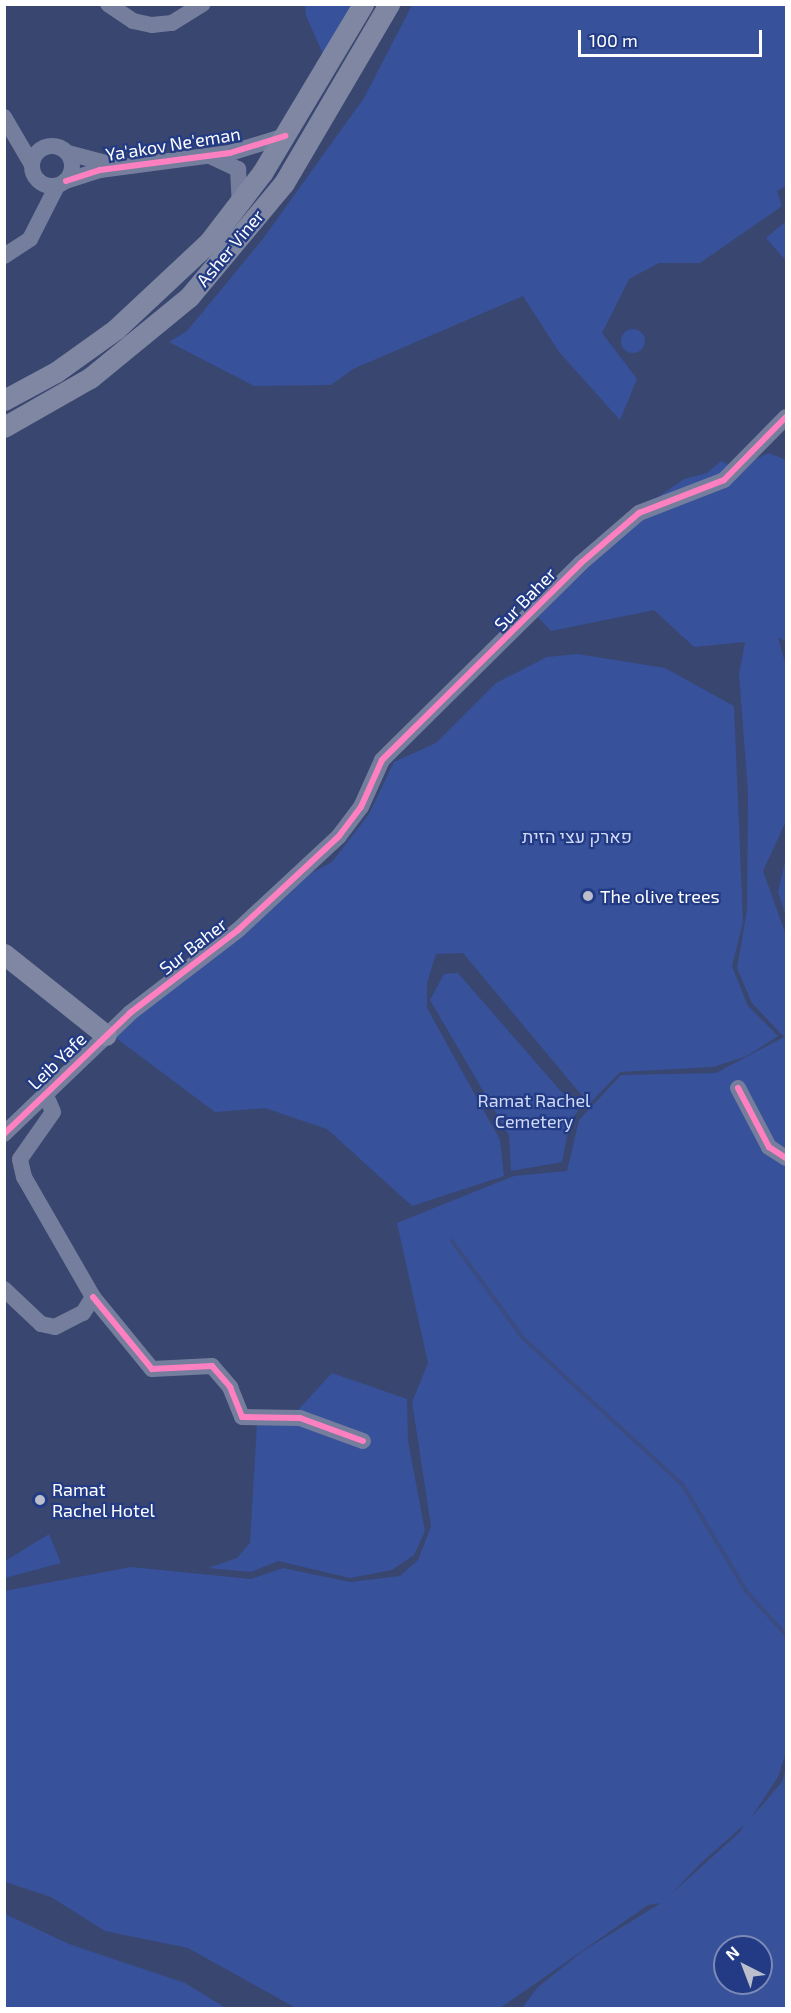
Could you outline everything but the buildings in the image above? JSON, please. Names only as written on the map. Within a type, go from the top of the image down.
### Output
[{"type":"main road","name":"Asher Viner","points":[[4,400],[56,372],[147,303],[240,203],[285,136],[363,4]]},
{"type":"main road","name":"Asher Viner","points":[[4,427],[90,378],[189,297],[284,183],[389,4]]},
{"type":"main road","points":[[4,954],[106,1035]]},
{"type":"street","points":[[108,4],[133,21],[152,25],[172,23],[202,4]]},
{"type":"street","points":[[4,256],[39,225],[72,164],[68,153],[46,146],[5,118]]},
{"type":"street","points":[[5,118],[31,163],[38,181],[39,225]]},
{"type":"street","name":"Ya'akov Ne'eman","points":[[61,183],[129,166],[208,157],[285,136]]},
{"type":"street","points":[[31,163],[46,146]]},
{"type":"street","name":"Ya'akov Ne'eman","points":[[68,153],[129,166]]},
{"type":"street","points":[[208,157],[238,169],[240,203]]},
{"type":"street","points":[[38,181],[61,183]]},
{"type":"street","name":"Sur Baher","points":[[106,1035],[238,930],[339,836],[361,807],[382,760],[581,563],[639,513],[723,480],[786,417]]},
{"type":"street","name":"Leib Yafe","points":[[4,1134],[106,1035]]},
{"type":"street","points":[[738,1088],[769,1147],[786,1158]]},
{"type":"street","points":[[45,1093],[53,1112],[20,1159],[24,1177],[93,1298],[152,1369],[212,1366],[230,1388],[242,1417],[300,1418],[363,1441]]},
{"type":"street","points":[[4,1289],[41,1324],[55,1327],[83,1313],[93,1298]]},
{"type":"green space","points":[[305,5],[351,5],[323,54],[306,16]]},
{"type":"green space","points":[[412,5],[786,5],[786,186],[777,191],[782,206],[700,263],[659,263],[629,279],[602,333],[637,379],[620,420],[559,352],[523,296],[353,369],[331,385],[254,386],[169,342],[187,331],[262,240],[364,98]]},
{"type":"green space","points":[[786,221],[786,261],[766,238]]},
{"type":"green space","points":[[633,329],[638,330],[644,336],[644,346],[638,352],[633,353],[628,352],[622,346],[621,341],[622,336],[628,330]]},
{"type":"green space","points":[[769,453],[786,460],[786,642],[778,637],[786,666],[786,821],[763,871],[786,935],[786,1753],[778,1777],[751,1818],[782,1782],[786,1767],[786,2008],[522,2008],[538,1987],[583,1951],[661,1903],[648,1905],[500,2008],[296,2008],[188,1948],[105,1931],[51,1897],[5,1882],[4,1591],[131,1567],[251,1579],[283,1568],[350,1582],[400,1576],[418,1560],[431,1526],[412,1402],[428,1363],[397,1223],[514,1176],[567,1171],[579,1120],[621,1075],[716,1073],[784,1037],[752,1003],[737,968],[747,910],[748,793],[739,674],[745,642],[694,647],[654,610],[551,631],[530,609],[630,516],[684,479],[707,473],[721,461],[736,468]],"holes":[[[744,1825],[740,1832],[670,1895],[702,1862]]]},
{"type":"green space","name":"פארק עצי הזית","points":[[577,654],[665,668],[734,706],[743,922],[732,966],[748,1006],[778,1036],[747,1056],[713,1067],[620,1072],[589,1104],[463,953],[436,954],[427,983],[427,1008],[500,1140],[504,1176],[412,1206],[327,1129],[265,1108],[215,1112],[112,1035],[291,884],[332,862],[369,814],[394,762],[436,743],[496,683],[547,657]]},
{"type":"green space","points":[[786,857],[786,916],[778,892]]},
{"type":"green space","name":"Ramat Rachel Cemetery","points":[[458,973],[578,1111],[570,1121],[562,1162],[511,1171],[509,1135],[430,1000],[444,974]]},
{"type":"green space","points":[[332,1373],[407,1399],[408,1441],[425,1531],[414,1555],[392,1570],[350,1578],[278,1561],[251,1572],[208,1568],[237,1558],[250,1543],[257,1423],[287,1422]]},
{"type":"green space","points":[[49,1534],[61,1563],[5,1578],[5,1561]]},
{"type":"green space","points":[[5,1914],[69,1944],[185,1983],[226,2008],[5,2008]]},
{"type":"waterway","points":[[452,1241],[523,1338],[682,1484],[746,1591],[786,1635]]},
{"type":"cycle path","points":[[66,181],[100,170],[230,153],[285,136]]},
{"type":"cycle path","points":[[4,1134],[130,1013],[238,930],[339,836],[361,807],[382,760],[581,563],[639,513],[724,480],[786,417]]},
{"type":"cycle path","points":[[738,1088],[769,1147],[786,1158]]},
{"type":"cycle path","points":[[93,1297],[152,1369],[212,1366],[230,1387],[242,1417],[300,1418],[363,1441]]},
{"type":"place","name":"The olive trees","points":[[588,896]]},
{"type":"place","name":"Ramat Rachel Hotel","points":[[40,1500]]}]
